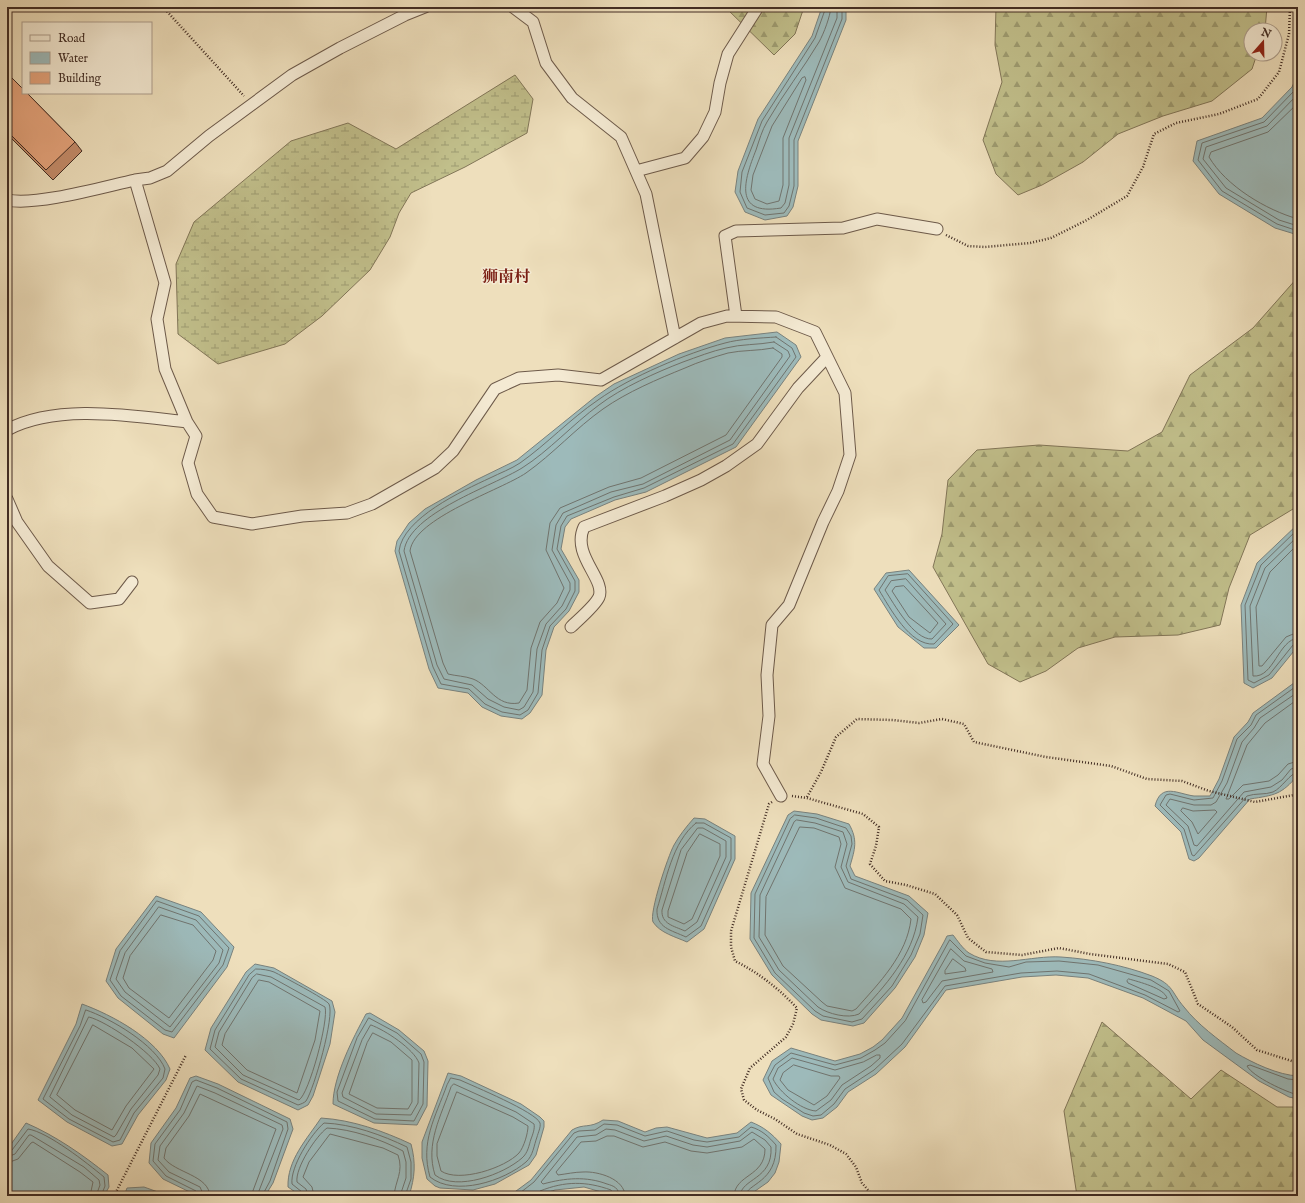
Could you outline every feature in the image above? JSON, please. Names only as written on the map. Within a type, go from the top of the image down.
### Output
[{"type":"street","points":[[7,200],[16,201],[52,197],[150,178],[167,171],[209,136],[292,75],[353,41],[405,15],[425,7]]},
{"type":"street","points":[[513,7],[533,22],[546,64],[572,98],[621,137],[646,194],[674,338]]},
{"type":"street","points":[[636,171],[685,158],[703,137],[716,112],[720,83],[728,54],[758,7]]},
{"type":"street","points":[[135,180],[165,283],[157,319],[165,369],[186,422],[196,436],[188,463],[197,494],[213,517],[252,524],[302,516],[347,513],[372,504],[435,468],[453,451],[495,388],[519,378],[558,375],[601,380],[701,323],[727,316],[776,317],[815,332],[845,393],[850,455],[838,491],[823,522],[789,605],[772,626],[767,675],[769,716],[763,764],[781,796]]},
{"type":"street","points":[[736,316],[725,236],[736,231],[843,228],[877,219],[937,229]]},
{"type":"street","points":[[571,627],[599,597],[600,589],[581,548],[580,536],[584,527],[672,493],[701,480],[726,466],[757,444],[798,388],[827,357]]},
{"type":"street","points":[[7,430],[18,424],[59,415],[113,414],[186,422]]},
{"type":"street","points":[[7,499],[17,522],[48,566],[90,603],[119,599],[132,582]]},
{"type":"path","points":[[163,7],[253,105]]},
{"type":"path","points":[[937,229],[968,246],[985,247],[1030,243],[1051,238],[1087,220],[1127,196],[1143,167],[1154,134],[1176,123],[1219,114],[1258,99],[1279,72],[1288,34],[1290,7]]},
{"type":"path","points":[[807,798],[821,772],[836,737],[857,719],[894,720],[919,723],[942,719],[964,724],[974,742],[1046,757],[1111,766],[1147,779],[1182,781],[1209,791],[1255,802],[1294,795],[1298,796]]},
{"type":"path","points":[[873,1196],[862,1183],[856,1166],[846,1154],[830,1145],[797,1134],[775,1118],[757,1110],[744,1100],[741,1088],[750,1068],[786,1037],[793,1024],[797,1008],[778,988],[755,971],[735,961],[731,948],[731,931],[769,804],[781,796],[807,798],[862,814],[879,827],[876,846],[870,864],[885,881],[906,885],[935,894],[957,915],[968,938],[986,952],[1022,955],[1059,948],[1090,954],[1168,964],[1185,972],[1198,1004],[1232,1027],[1257,1050],[1298,1063]]},
{"type":"path","points":[[114,1196],[186,1055]]},
{"type":"green space","points":[[725,7],[804,7],[795,34],[774,55]]},
{"type":"green space","points":[[996,7],[1267,7],[1266,22],[1243,22],[1243,62],[1254,62],[1252,69],[1212,101],[1163,116],[1118,134],[1083,162],[1042,185],[1018,195],[996,174],[983,140],[1002,82],[995,45]]},
{"type":"green space","points":[[515,75],[533,99],[527,133],[465,167],[411,193],[399,213],[390,237],[370,270],[322,316],[285,344],[218,364],[178,334],[176,264],[194,222],[291,141],[348,123],[396,149]]},
{"type":"green space","points":[[1298,277],[1298,506],[1250,535],[1229,588],[1220,625],[1178,635],[1115,637],[1078,648],[1046,671],[1020,682],[988,664],[933,567],[942,534],[948,480],[977,450],[1039,445],[1128,451],[1162,432],[1190,375],[1253,328]]},
{"type":"green space","points":[[1102,1022],[1191,1099],[1221,1070],[1277,1107],[1298,1107],[1298,1196],[1077,1196],[1064,1111]]},
{"type":"water","points":[[822,7],[846,7],[846,20],[798,141],[798,186],[793,207],[787,216],[765,220],[745,212],[735,192],[738,171],[758,119],[812,36]]},
{"type":"water","points":[[1298,74],[1298,235],[1275,228],[1219,194],[1193,161],[1197,141],[1262,118],[1292,87]]},
{"type":"water","points":[[777,332],[796,345],[801,357],[736,447],[646,492],[615,500],[571,519],[565,527],[561,549],[579,580],[579,592],[569,611],[554,627],[546,650],[542,695],[530,713],[522,719],[501,716],[482,707],[468,693],[438,688],[429,669],[395,551],[397,541],[409,523],[425,509],[476,480],[517,460],[595,397],[614,384],[679,354],[725,338]]},
{"type":"water","points":[[1298,524],[1298,646],[1272,678],[1253,688],[1244,683],[1241,605],[1257,563]]},
{"type":"water","points":[[909,570],[959,625],[936,648],[924,648],[898,627],[874,589],[886,573]]},
{"type":"water","points":[[1298,680],[1298,775],[1287,787],[1277,793],[1250,799],[1199,858],[1194,861],[1189,859],[1181,832],[1155,806],[1161,794],[1171,791],[1194,796],[1210,796],[1219,779],[1234,737],[1248,722],[1253,713]]},
{"type":"water","points":[[794,811],[817,814],[849,824],[855,840],[850,866],[855,876],[909,896],[928,913],[924,935],[915,957],[895,988],[864,1023],[853,1026],[821,1020],[812,1014],[772,975],[750,939],[751,893],[788,815]]},
{"type":"water","points":[[694,818],[705,819],[735,836],[735,859],[704,929],[687,942],[660,929],[653,922],[653,917],[660,884],[671,851],[680,835]]},
{"type":"water","points":[[156,896],[201,912],[234,947],[227,967],[174,1038],[163,1034],[118,998],[106,981],[116,949]]},
{"type":"water","points":[[953,935],[962,947],[969,953],[991,961],[1014,961],[1049,957],[1072,958],[1118,966],[1141,972],[1159,979],[1171,989],[1190,1014],[1208,1032],[1236,1053],[1274,1071],[1298,1076],[1298,1099],[1289,1097],[1259,1081],[1203,1040],[1186,1021],[1143,998],[1088,978],[1056,975],[1022,977],[946,990],[905,1047],[876,1074],[848,1092],[837,1107],[823,1118],[812,1120],[802,1116],[771,1095],[763,1080],[772,1061],[791,1048],[835,1061],[860,1054],[882,1040],[902,1018],[947,936]]},
{"type":"water","points":[[255,964],[274,968],[332,1001],[335,1012],[330,1044],[313,1096],[308,1105],[298,1110],[238,1082],[205,1050],[211,1028],[246,972]]},
{"type":"water","points":[[82,1004],[120,1021],[132,1029],[155,1048],[164,1058],[170,1069],[166,1080],[138,1115],[122,1144],[112,1146],[67,1122],[38,1100],[76,1024]]},
{"type":"water","points":[[370,1013],[399,1030],[424,1051],[428,1061],[427,1106],[417,1125],[374,1123],[333,1104],[336,1082],[340,1070],[355,1034],[366,1014]]},
{"type":"water","points":[[448,1073],[461,1076],[521,1104],[544,1121],[544,1127],[536,1155],[529,1165],[495,1184],[473,1190],[440,1188],[435,1186],[427,1179],[422,1158],[422,1142]]},
{"type":"water","points":[[196,1076],[218,1084],[290,1119],[293,1129],[273,1183],[265,1196],[198,1196],[163,1179],[149,1163],[151,1143],[176,1108],[190,1078]]},
{"type":"water","points":[[321,1118],[345,1121],[368,1127],[411,1144],[414,1157],[414,1170],[413,1183],[409,1196],[301,1196],[288,1187],[294,1159]]},
{"type":"water","points":[[603,1120],[618,1121],[645,1132],[656,1128],[667,1127],[707,1138],[737,1133],[751,1122],[768,1131],[781,1144],[779,1162],[775,1173],[768,1182],[748,1196],[615,1196],[584,1187],[555,1190],[536,1196],[513,1196],[512,1194],[531,1180],[572,1130],[598,1123]]},
{"type":"water","points":[[26,1123],[69,1146],[108,1175],[109,1187],[104,1196],[7,1196],[7,1150]]},
{"type":"water","points":[[144,1187],[169,1196],[124,1196],[127,1188]]},
{"type":"building","points":[[7,73],[22,88],[22,94],[28,94],[75,142],[46,170],[7,131]]},
{"type":"district","name":"狮南村","points":[[506,276]]}]
